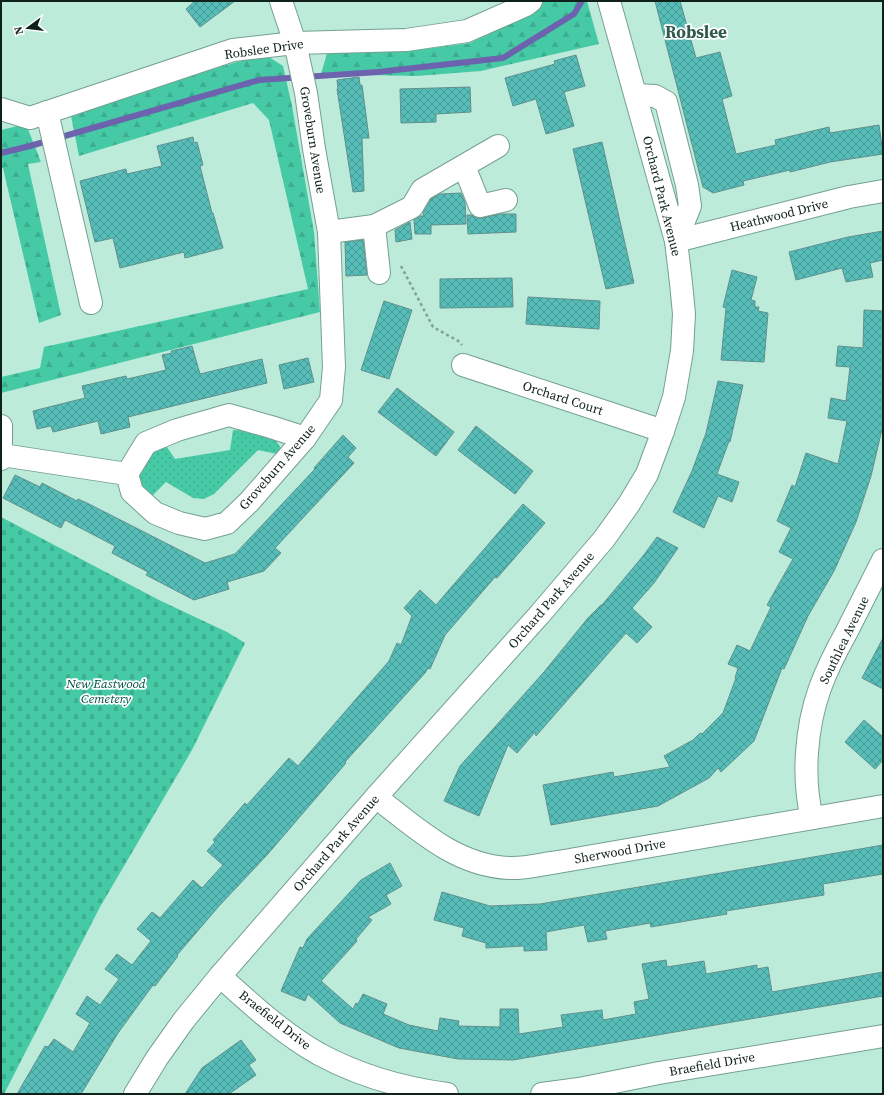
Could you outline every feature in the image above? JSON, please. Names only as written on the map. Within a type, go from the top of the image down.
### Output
[{"type":"street","name":"Groveburn Avenue","points":[[127,474],[132,492],[155,513],[179,523],[205,529],[227,523],[249,502],[305,438],[331,400],[334,367],[329,232],[301,68],[295,43],[281,1]]},
{"type":"street","name":"Robslee Drive","points":[[1,109],[30,118],[233,50],[295,43],[406,40],[467,31],[526,5],[531,1]]},
{"type":"street","name":"Orchard Park Avenue","points":[[135,1094],[157,1058],[179,1027],[220,976],[376,797],[540,614],[604,539],[629,504],[647,474],[674,397],[682,351],[684,314],[676,242],[609,1]]},
{"type":"street","points":[[47,112],[91,303]]},
{"type":"street","points":[[329,232],[374,226],[412,207],[422,190],[498,146]]},
{"type":"street","points":[[464,166],[480,206],[506,200]]},
{"type":"street","name":"Heathwood Drive","points":[[676,242],[849,197],[883,191]]},
{"type":"street","points":[[374,226],[378,263]]},
{"type":"street","name":"Orchard Court","points":[[463,366],[663,431]]},
{"type":"street","points":[[1,426],[1,457],[127,474],[146,443],[176,430],[228,415],[305,438]]},
{"type":"street","name":"Southlea Avenue","points":[[812,818],[806,778],[807,750],[819,690],[827,669],[883,560]]},
{"type":"street","name":"Sherwood Drive","points":[[376,797],[447,849],[465,858],[485,865],[510,869],[883,806]]},
{"type":"street","name":"Braefield Drive","points":[[220,976],[266,1016],[296,1039],[318,1053],[345,1067],[396,1089],[447,1094]]},
{"type":"street","name":"Braefield Drive","points":[[542,1094],[579,1089],[659,1073],[883,1036]]},
{"type":"path","points":[[378,263],[394,252],[433,327],[460,342],[463,366]]},
{"type":"green space","points":[[545,1],[587,1],[599,44],[481,71],[417,76],[321,74],[328,50],[337,46],[417,50],[470,43],[508,25]]},
{"type":"green space","points":[[269,57],[283,66],[292,106],[314,232],[320,312],[1,393],[1,377],[40,368],[44,347],[308,289],[269,120],[253,103],[79,156],[70,111],[244,60]]},
{"type":"green space","points":[[26,124],[41,162],[28,164],[61,315],[39,323],[3,168],[1,168],[1,130]]},
{"type":"green space","points":[[233,430],[254,431],[274,438],[281,448],[277,454],[258,450],[214,494],[204,499],[193,498],[166,482],[152,496],[144,489],[136,475],[143,455],[165,444],[175,459],[230,450]]},
{"type":"green space","name":"New Eastwood Cemetery","points":[[1,517],[159,600],[227,632],[245,643],[192,750],[100,907],[4,1094],[1,1094]]},
{"type":"building","points":[[195,1],[235,1],[200,27],[186,9]]},
{"type":"building","points":[[655,1],[680,1],[696,58],[720,52],[732,96],[722,99],[736,154],[776,145],[775,140],[829,127],[830,133],[879,125],[883,154],[830,162],[790,172],[790,170],[743,181],[744,185],[713,193],[703,187]]},
{"type":"building","points":[[576,55],[585,86],[564,92],[574,126],[546,134],[536,99],[513,106],[505,78],[555,64],[554,61]]},
{"type":"building","points":[[359,77],[360,85],[362,85],[369,138],[362,138],[364,191],[353,192],[337,89],[337,80]]},
{"type":"building","points":[[470,87],[471,112],[436,114],[436,122],[401,123],[400,89]]},
{"type":"building","points":[[193,137],[194,143],[197,142],[203,165],[200,166],[223,248],[185,258],[184,252],[120,268],[113,238],[95,242],[80,181],[126,169],[127,174],[162,166],[157,146]]},
{"type":"building","points":[[602,142],[634,283],[606,289],[573,149]]},
{"type":"building","points":[[461,193],[465,202],[466,224],[431,225],[431,234],[415,234],[414,220],[420,216],[424,216],[423,213],[431,199],[440,194]]},
{"type":"building","points":[[500,214],[516,214],[516,232],[468,234],[467,215],[482,218]]},
{"type":"building","points":[[410,222],[412,239],[396,242],[395,230]]},
{"type":"building","points":[[883,231],[883,260],[870,263],[873,277],[846,282],[842,268],[796,280],[789,252],[848,237]]},
{"type":"building","points":[[363,240],[367,275],[346,276],[345,242]]},
{"type":"building","points":[[732,270],[757,277],[751,300],[755,301],[755,307],[759,307],[758,311],[768,313],[764,362],[721,360],[726,308],[723,307]]},
{"type":"building","points":[[512,278],[513,307],[440,308],[440,279]]},
{"type":"building","points":[[528,297],[600,301],[599,329],[526,324]]},
{"type":"building","points":[[384,301],[412,310],[389,379],[361,370]]},
{"type":"building","points":[[864,310],[883,311],[883,425],[871,476],[856,522],[834,571],[808,616],[784,669],[782,668],[754,741],[721,772],[718,768],[709,778],[658,806],[551,825],[543,785],[613,772],[614,777],[670,767],[664,756],[693,740],[700,733],[702,734],[723,713],[736,678],[738,668],[728,664],[737,645],[750,651],[771,607],[767,605],[793,559],[779,552],[791,528],[777,521],[792,485],[795,487],[806,453],[838,464],[847,421],[828,418],[831,398],[846,401],[850,367],[836,366],[838,346],[863,348]]},
{"type":"building","points":[[192,346],[200,374],[262,359],[267,383],[128,417],[130,427],[101,434],[98,421],[53,432],[51,426],[37,429],[33,411],[85,398],[82,386],[126,376],[127,379],[166,370],[162,355],[172,353],[171,351]]},
{"type":"building","points":[[308,358],[314,382],[284,389],[279,365]]},
{"type":"building","points":[[718,381],[743,385],[730,442],[729,441],[717,474],[739,482],[732,502],[718,496],[704,528],[673,512],[692,471],[706,433]]},
{"type":"building","points":[[397,388],[454,432],[436,456],[378,412]]},
{"type":"building","points":[[476,426],[533,471],[515,494],[458,450]]},
{"type":"building","points":[[343,435],[356,448],[348,457],[354,463],[275,548],[281,553],[264,571],[227,582],[229,589],[194,600],[146,575],[148,572],[112,553],[115,546],[65,520],[61,528],[3,498],[15,475],[40,487],[42,483],[77,501],[78,499],[89,504],[205,563],[235,554],[315,469],[314,468]]},
{"type":"building","points":[[523,504],[545,523],[497,578],[495,577],[445,635],[430,669],[428,668],[345,762],[346,763],[267,855],[219,906],[177,955],[178,956],[155,986],[153,985],[118,1033],[81,1094],[17,1094],[45,1046],[48,1047],[54,1039],[73,1052],[90,1023],[76,1014],[87,996],[100,1005],[119,979],[105,969],[117,954],[132,965],[151,941],[137,929],[152,912],[160,918],[193,880],[202,888],[223,865],[207,851],[215,842],[213,840],[245,803],[247,805],[289,758],[298,766],[389,661],[397,643],[401,645],[412,616],[404,608],[420,590],[436,605]]},
{"type":"building","points":[[657,537],[678,548],[654,583],[632,608],[652,627],[637,643],[626,633],[536,736],[535,732],[517,753],[508,745],[479,816],[444,801],[460,766],[544,672],[588,618],[602,605]]},
{"type":"building","points":[[883,638],[883,689],[862,678]]},
{"type":"building","points":[[864,720],[883,737],[883,760],[875,769],[845,742]]},
{"type":"building","points":[[883,845],[883,874],[823,884],[824,895],[726,911],[727,914],[651,927],[650,923],[605,931],[607,939],[588,942],[584,925],[546,932],[547,950],[524,951],[524,946],[486,948],[486,943],[462,936],[464,928],[434,920],[442,892],[490,906],[540,904]]},
{"type":"building","points":[[390,863],[402,886],[386,895],[391,904],[368,917],[372,920],[356,939],[357,941],[321,981],[353,1009],[356,1003],[358,1004],[363,994],[387,1004],[383,1014],[409,1025],[438,1031],[440,1018],[459,1021],[458,1026],[500,1027],[500,1009],[518,1009],[519,1034],[563,1027],[561,1015],[602,1010],[603,1020],[636,1014],[634,1002],[649,999],[642,964],[666,960],[667,967],[704,961],[706,974],[757,965],[757,969],[768,967],[772,992],[883,972],[883,996],[513,1060],[458,1059],[399,1048],[340,1023],[308,994],[305,1001],[281,991],[300,947],[303,948],[307,939],[361,880]]},
{"type":"building","points":[[241,1040],[256,1060],[249,1065],[256,1075],[229,1094],[185,1094],[202,1068]]},
{"type":"waterway","points":[[1,153],[259,80],[378,72],[503,58],[574,14],[582,1]]},
{"type":"district","name":"Robslee","points":[[696,32]]}]
